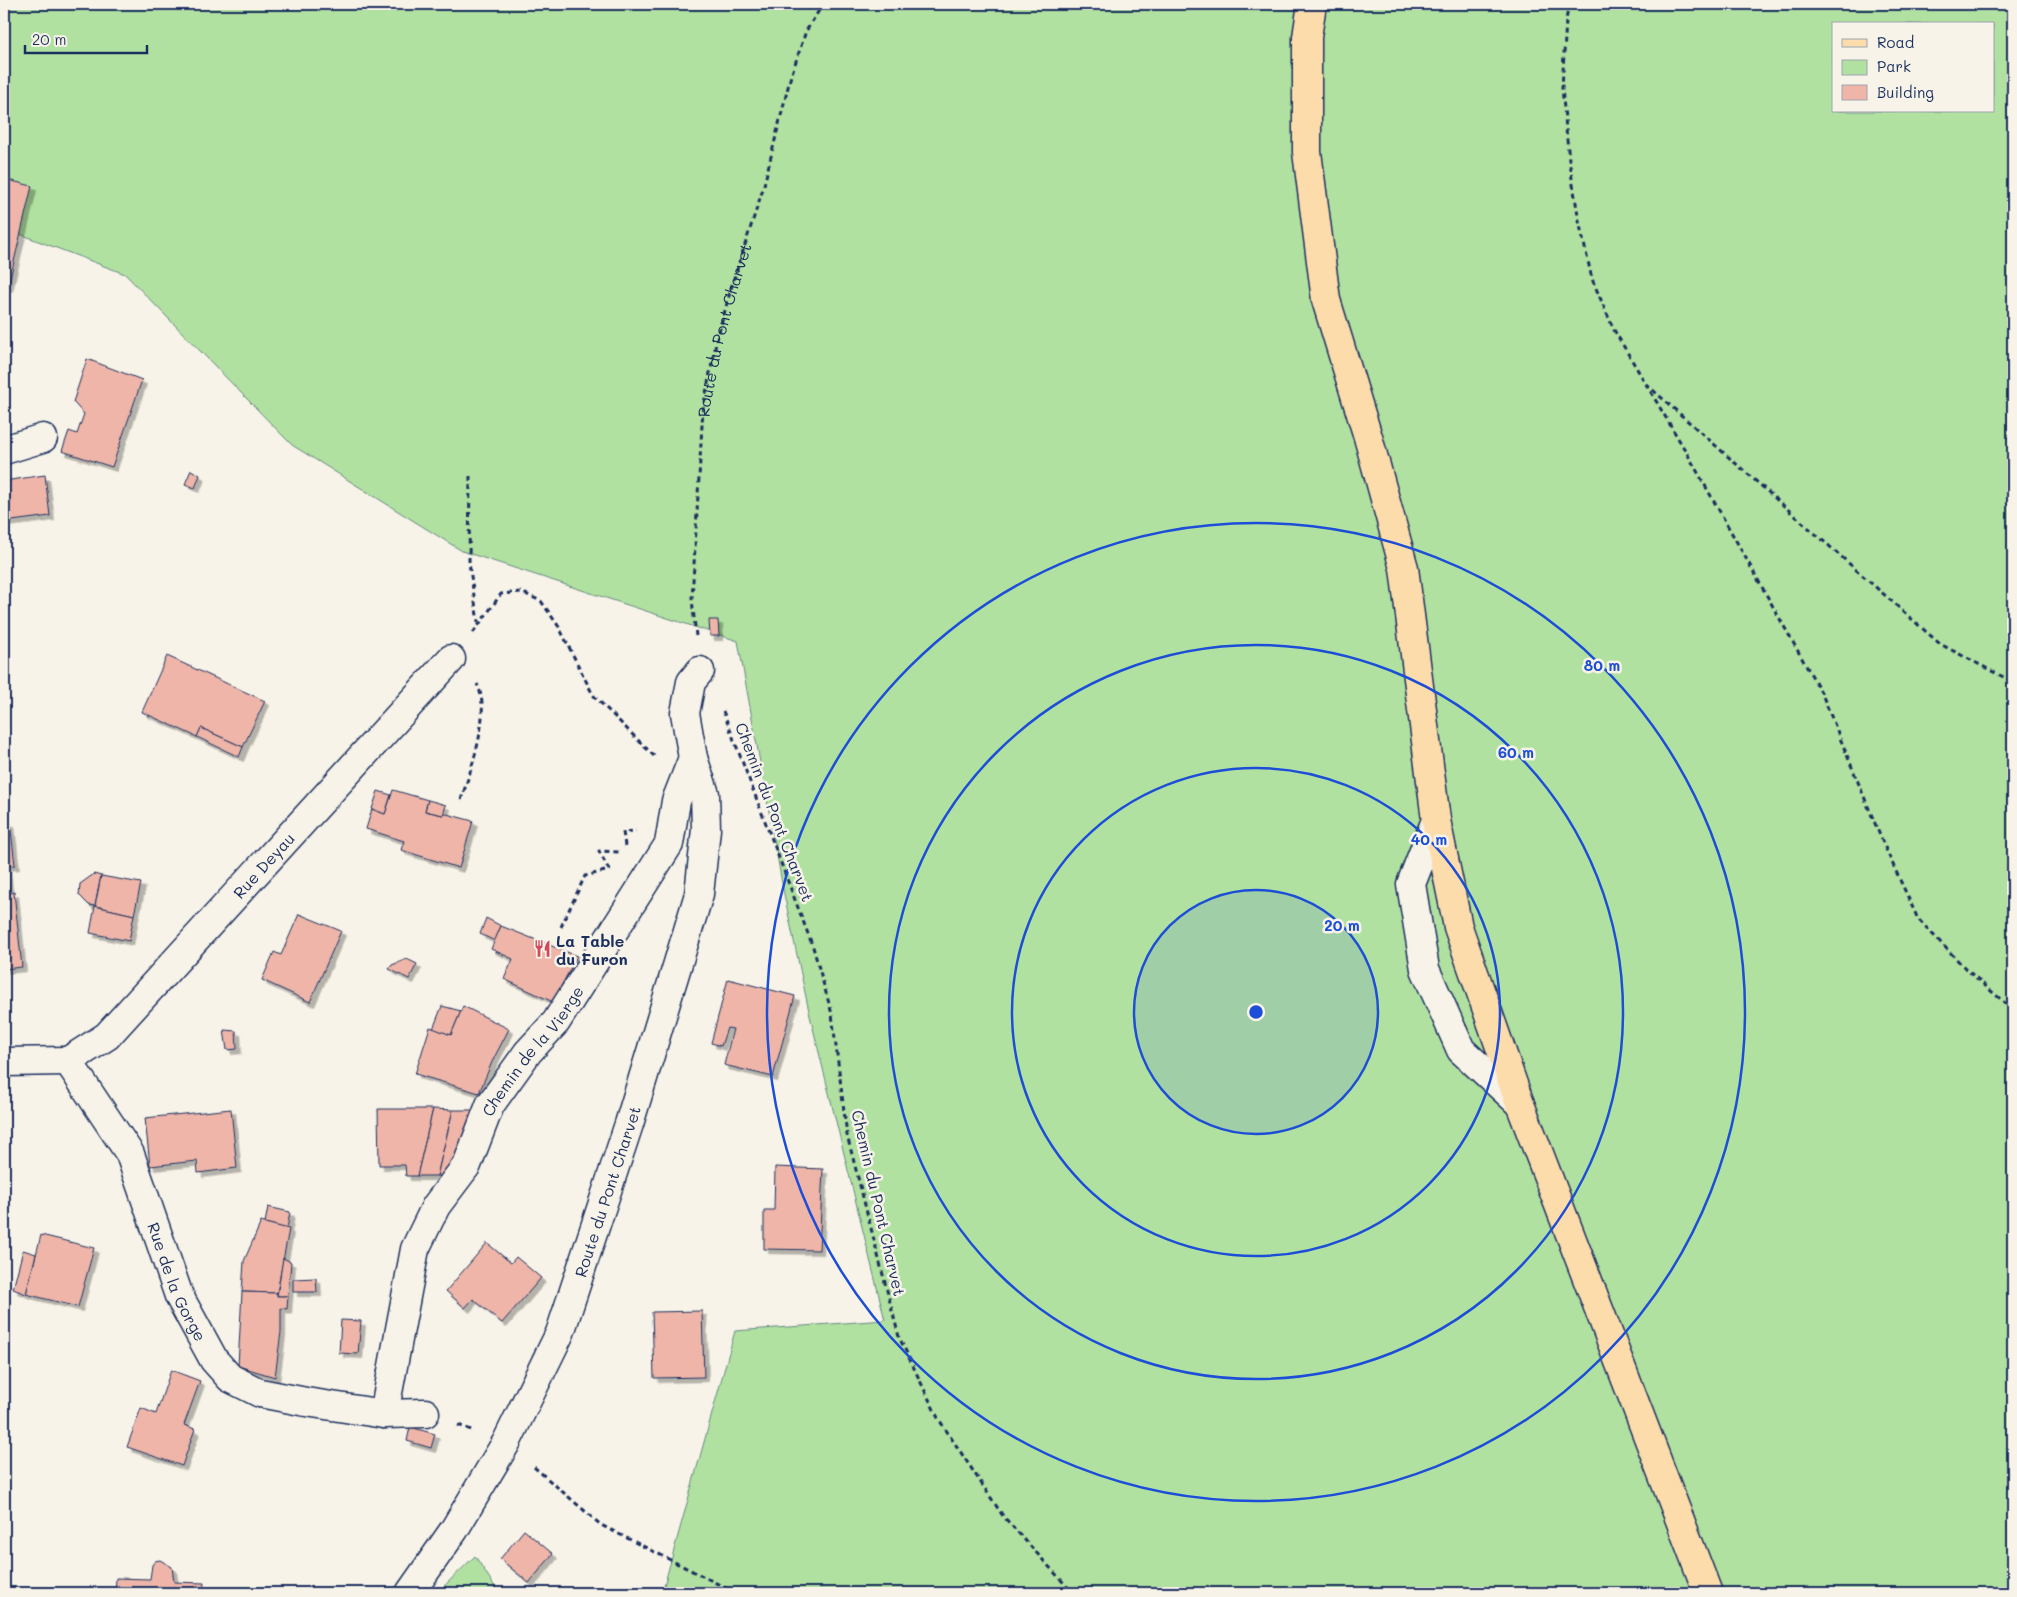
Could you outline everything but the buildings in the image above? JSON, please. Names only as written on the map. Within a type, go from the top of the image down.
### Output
[{"type":"main road","points":[[1312,4],[1307,38],[1307,152],[1326,300],[1368,437],[1404,568],[1436,820],[1458,926],[1520,1104],[1708,1593]]},
{"type":"street","points":[[4,450],[43,438]]},
{"type":"street","name":"Rue Deyau","points":[[68,1061],[107,1036],[450,659]]},
{"type":"street","points":[[693,758],[685,713],[691,682],[700,671]]},
{"type":"street","name":"Chemin de la Vierge","points":[[384,1414],[415,1249],[436,1206],[467,1165],[490,1106],[528,1052],[556,1022],[669,844],[676,801],[693,758]]},
{"type":"street","name":"Route du Pont Charvet","points":[[410,1593],[454,1530],[506,1443],[560,1332],[629,1124],[699,894],[706,828],[705,794],[693,758]]},
{"type":"street","points":[[1436,820],[1411,884],[1425,969],[1461,1050],[1520,1104]]},
{"type":"street","points":[[4,1062],[68,1061]]},
{"type":"street","name":"Rue de la Gorge","points":[[68,1061],[130,1154],[179,1296],[214,1360],[230,1378],[260,1393],[384,1414],[425,1413]]},
{"type":"path","name":"Route du Pont Charvet","points":[[700,671],[692,599],[704,408],[716,343],[763,189],[790,79],[806,31],[823,4]]},
{"type":"path","points":[[1570,4],[1566,20],[1562,88],[1568,160],[1592,279],[1614,330],[1688,455],[1822,694],[1883,844],[1918,919],[1966,968],[2013,1010]]},
{"type":"path","points":[[1644,382],[1940,644],[2013,682]]},
{"type":"path","points":[[470,476],[469,563],[478,622]]},
{"type":"path","points":[[461,800],[473,762],[481,724],[483,695],[472,676],[450,659],[469,639],[478,622],[501,594],[520,592],[541,601],[559,626],[593,695],[662,764]]},
{"type":"path","name":"Chemin du Pont Charvet","points":[[700,671],[713,679],[730,731],[813,947],[832,1014],[846,1135],[899,1337],[938,1418],[1002,1516],[1072,1593]]},
{"type":"path","points":[[561,927],[585,876],[609,870],[599,851],[625,853],[623,832],[640,831]]},
{"type":"path","points":[[425,1413],[506,1443],[601,1525],[736,1593]]},
{"type":"green space","points":[[4,4],[2013,4],[2013,1593],[662,1593],[735,1331],[885,1320],[810,1016],[784,894],[738,641],[462,551],[292,445],[125,274],[4,228]]},
{"type":"green space","points":[[475,1556],[499,1593],[437,1593]]},
{"type":"place","name":"La Table du Furon","points":[[542,949]]}]
